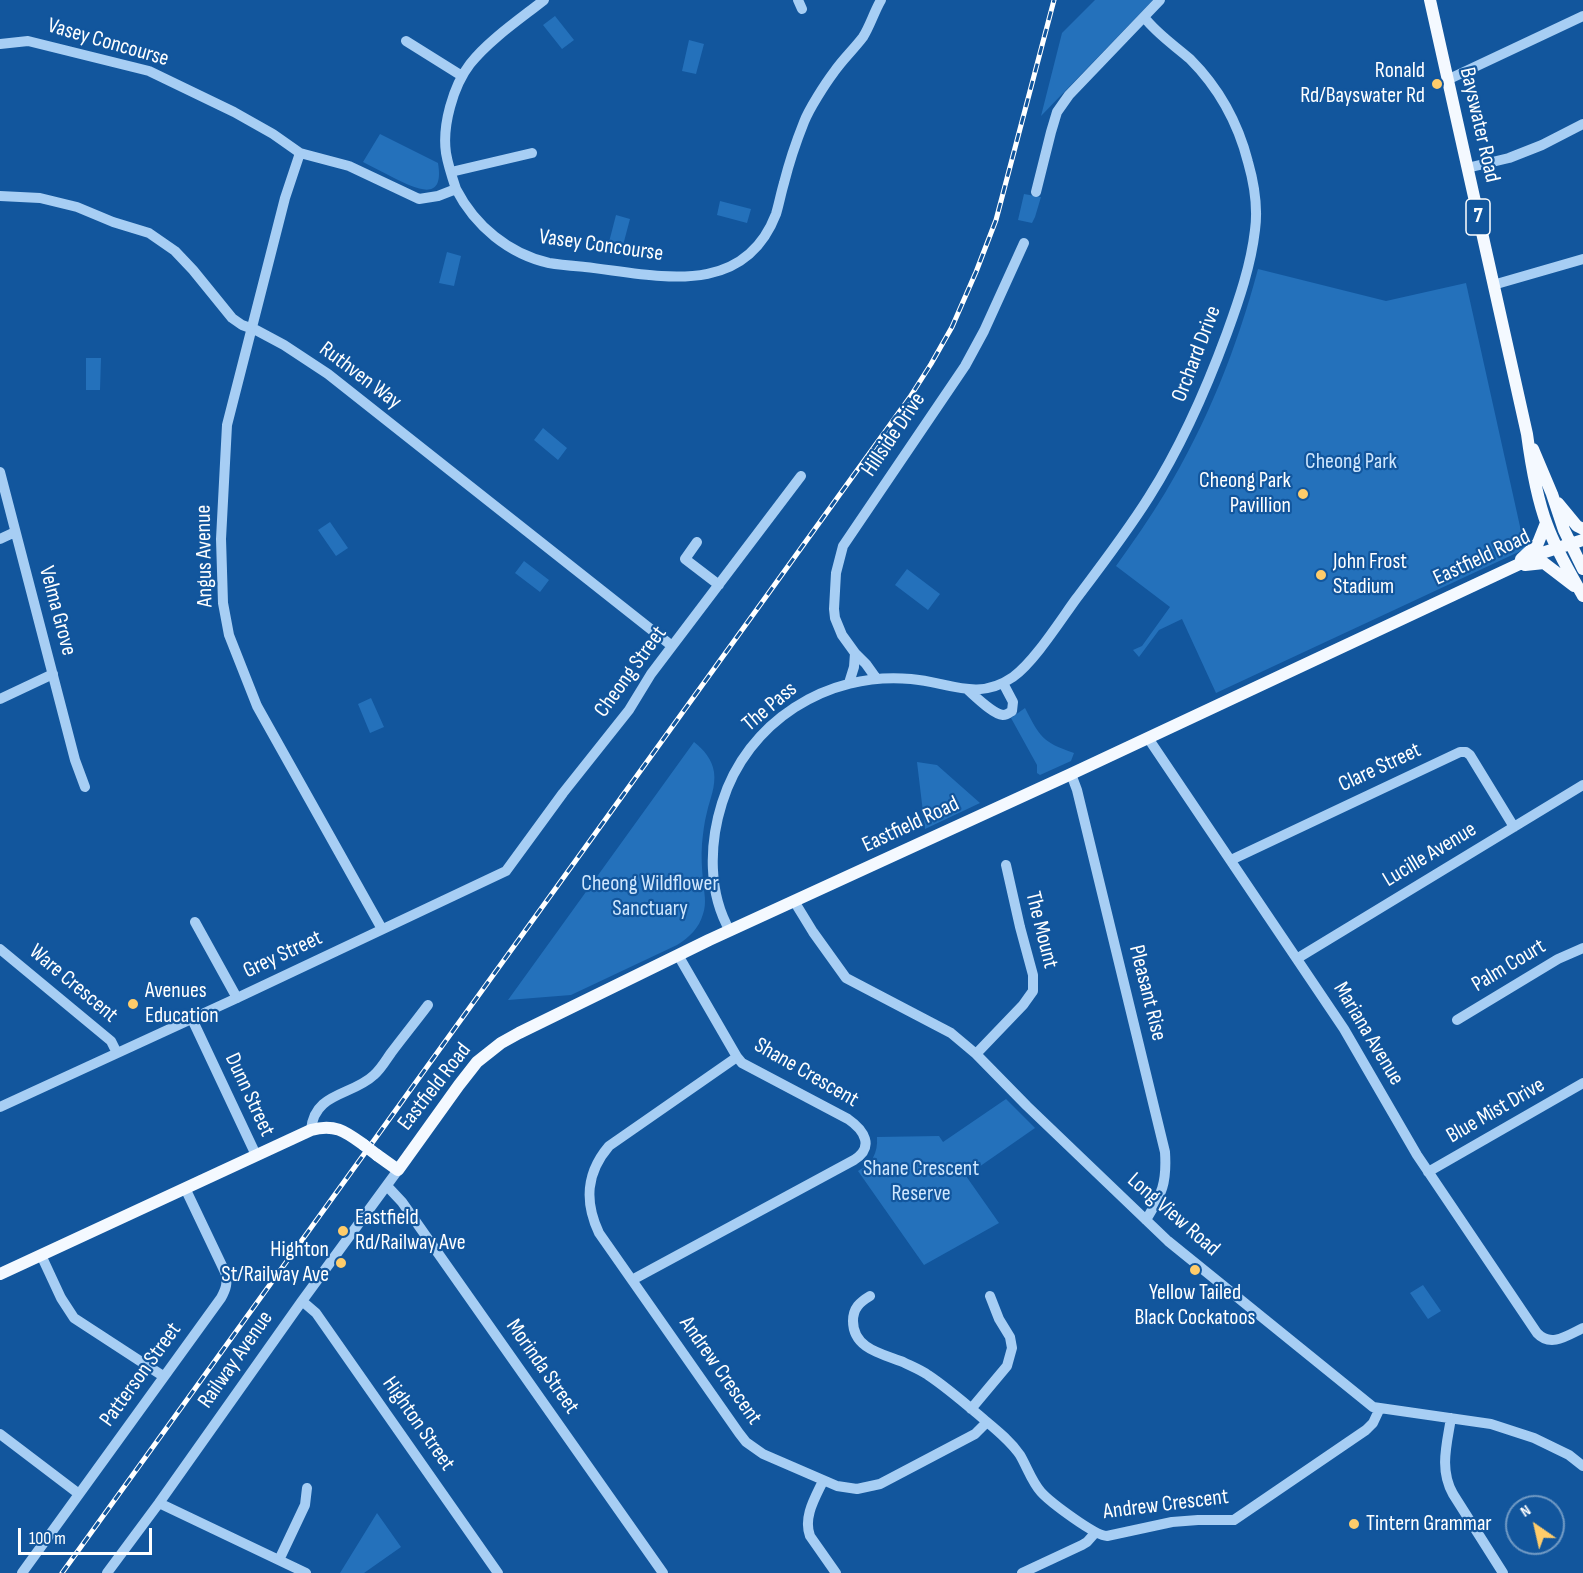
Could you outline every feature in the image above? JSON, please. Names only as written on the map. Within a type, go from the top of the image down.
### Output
[{"type":"main road","name":"Bayswater Road","points":[[1430,0],[1527,434],[1532,470],[1546,523],[1581,593]]},
{"type":"main road","name":"Bayswater Road","points":[[1527,434],[1570,544],[1583,569]]},
{"type":"main road","points":[[1552,494],[1577,526],[1583,529]]},
{"type":"main road","points":[[1514,567],[1538,543],[1546,523]]},
{"type":"main road","name":"Eastfield Road","points":[[398,1170],[477,1062],[495,1047],[519,1033],[729,931],[1545,552],[1583,540]]},
{"type":"main road","points":[[1514,567],[1544,563],[1581,593]]},
{"type":"main road","points":[[0,1274],[321,1127],[334,1128],[347,1133],[398,1170]]},
{"type":"street","points":[[456,189],[446,151],[447,121],[462,76],[477,56],[544,0]]},
{"type":"street","name":"Vasey Concourse","points":[[0,44],[28,41],[149,71],[234,112],[273,134],[300,153],[349,166],[419,199],[438,196],[456,189],[466,206],[484,227],[511,248],[527,256],[550,263],[668,276],[694,276],[728,268],[741,261],[765,236],[776,214],[804,121],[834,72],[864,35],[881,0]]},
{"type":"street","points":[[1036,192],[1058,112],[1069,95],[1160,0]]},
{"type":"street","points":[[1448,80],[1583,16]]},
{"type":"street","name":"Orchard Drive","points":[[1003,683],[1022,670],[1039,649],[1130,525],[1166,469],[1211,377],[1236,309],[1251,252],[1256,228],[1255,198],[1248,159],[1236,126],[1209,81],[1189,59],[1160,35],[1143,17]]},
{"type":"street","points":[[406,40],[462,76]]},
{"type":"street","points":[[1467,168],[1509,158],[1542,145],[1583,124]]},
{"type":"street","name":"Angus Avenue","points":[[300,153],[285,198],[227,425],[221,539],[222,603],[228,635],[257,706],[382,929]]},
{"type":"street","points":[[451,172],[532,153]]},
{"type":"street","name":"Ruthven Way","points":[[0,196],[40,198],[77,207],[113,222],[149,233],[175,251],[232,318],[284,345],[328,374],[672,646]]},
{"type":"street","name":"Hillside Drive","points":[[876,678],[846,642],[839,629],[834,609],[836,573],[843,546],[965,366],[984,332],[1024,243]]},
{"type":"street","points":[[1493,285],[1583,259]]},
{"type":"street","name":"Velma Grove","points":[[0,472],[75,760],[86,788]]},
{"type":"street","name":"Cheong Street","points":[[484,882],[506,871],[563,793],[629,710],[651,674],[801,476]]},
{"type":"street","points":[[0,539],[15,532]]},
{"type":"street","points":[[697,542],[685,559],[719,585]]},
{"type":"street","points":[[849,683],[855,653]]},
{"type":"street","points":[[0,699],[53,674]]},
{"type":"street","name":"The Pass","points":[[729,931],[722,918],[714,879],[714,835],[718,814],[730,782],[748,751],[770,726],[784,714],[827,690],[876,678],[914,679],[968,690],[989,688],[1003,683],[1014,702],[1012,711],[1003,715],[996,712],[968,690]]},
{"type":"street","name":"Mariana Avenue","points":[[1148,738],[1298,958],[1344,1029],[1428,1172],[1537,1333],[1543,1339],[1558,1340],[1583,1328]]},
{"type":"street","name":"Clare Street","points":[[1231,860],[1460,752],[1470,755],[1515,827]]},
{"type":"street","name":"Pleasant Rise","points":[[1071,774],[1080,802],[1165,1152],[1165,1182],[1160,1198],[1146,1220]]},
{"type":"street","name":"Lucille Avenue","points":[[1298,958],[1583,785]]},
{"type":"street","name":"The Mount","points":[[976,1054],[1034,991],[1033,975],[1006,865]]},
{"type":"street","name":"Grey Street","points":[[0,1107],[484,882]]},
{"type":"street","name":"Long View Road","points":[[794,901],[846,978],[951,1033],[976,1054],[1168,1241],[1373,1407],[1491,1424],[1534,1438],[1569,1455],[1583,1466]]},
{"type":"street","points":[[195,922],[237,998]]},
{"type":"street","name":"Palm Court","points":[[1457,1020],[1558,959],[1583,948]]},
{"type":"street","name":"Ware Crescent","points":[[0,949],[111,1041],[117,1053]]},
{"type":"street","name":"Shane Crescent","points":[[632,1280],[854,1160],[862,1154],[866,1142],[864,1134],[857,1125],[848,1119],[742,1063],[678,955]]},
{"type":"street","points":[[311,1130],[312,1121],[322,1104],[374,1075],[428,1005]]},
{"type":"street","name":"Dunn Street","points":[[192,1018],[256,1155]]},
{"type":"street","name":"Andrew Crescent","points":[[737,1057],[615,1141],[604,1151],[593,1171],[589,1199],[590,1209],[599,1233],[746,1442],[763,1454],[823,1481],[857,1489],[880,1484],[975,1434],[987,1422],[1008,1440],[1019,1454],[1040,1491],[1095,1533],[1107,1536],[1172,1522],[1234,1520],[1366,1430],[1373,1423],[1380,1408]]},
{"type":"street","name":"Blue Mist Drive","points":[[1428,1172],[1583,1083]]},
{"type":"street","name":"Railway Avenue","points":[[107,1573],[398,1170]]},
{"type":"street","name":"Morinda Street","points":[[387,1186],[409,1211],[663,1573]]},
{"type":"street","name":"Patterson Street","points":[[22,1573],[221,1298],[227,1285],[225,1272],[185,1188]]},
{"type":"street","points":[[41,1255],[74,1318],[164,1376]]},
{"type":"street","points":[[870,1296],[859,1303],[854,1312],[853,1323],[864,1346],[928,1375],[987,1422]]},
{"type":"street","points":[[971,1409],[1007,1366],[1011,1357],[1010,1337],[990,1296]]},
{"type":"street","name":"Highton Street","points":[[302,1301],[316,1313],[498,1573]]},
{"type":"street","points":[[1451,1418],[1444,1469],[1447,1483],[1503,1573]]},
{"type":"street","points":[[0,1434],[79,1494]]},
{"type":"street","points":[[823,1481],[808,1516],[808,1530],[836,1573]]},
{"type":"street","points":[[279,1560],[305,1505],[307,1488]]},
{"type":"street","points":[[159,1503],[306,1573]]},
{"type":"street","points":[[1022,1573],[1082,1545],[1095,1533]]},
{"type":"green space","points":[[1095,0],[1153,0],[1041,116],[1062,33]]},
{"type":"green space","points":[[555,16],[574,40],[562,49],[543,25]]},
{"type":"green space","points":[[689,40],[704,44],[696,74],[682,71]]},
{"type":"green space","points":[[380,134],[438,163],[437,184],[426,190],[419,188],[363,162]]},
{"type":"green space","points":[[1024,194],[1041,197],[1032,223],[1018,220]]},
{"type":"green space","points":[[720,201],[751,209],[747,223],[717,215]]},
{"type":"green space","points":[[616,215],[630,219],[622,249],[608,246]]},
{"type":"green space","points":[[447,252],[461,256],[454,286],[439,283]]},
{"type":"green space","name":"Cheong Park","points":[[1258,269],[1386,301],[1466,283],[1525,549],[1216,693],[1182,619],[1159,630],[1139,657],[1133,650],[1142,646],[1170,607],[1116,566],[1159,502],[1194,440],[1241,327]]},
{"type":"green space","points":[[86,358],[101,358],[100,390],[86,390]]},
{"type":"green space","points":[[543,428],[567,448],[558,460],[534,440]]},
{"type":"green space","points":[[330,522],[348,548],[336,556],[318,530]]},
{"type":"green space","points":[[524,561],[549,580],[540,592],[515,573]]},
{"type":"green space","points":[[907,569],[940,594],[928,610],[895,585]]},
{"type":"green space","points":[[371,698],[384,727],[370,733],[358,704]]},
{"type":"green space","points":[[1025,708],[1034,726],[1048,742],[1074,753],[1071,761],[1040,775],[1037,773],[1037,765],[1011,718]]},
{"type":"green space","name":"Cheong Wildflower Sanctuary","points":[[694,742],[709,759],[714,777],[702,844],[705,906],[696,928],[677,945],[571,995],[508,1000]]},
{"type":"green space","points":[[917,762],[937,765],[980,803],[925,829]]},
{"type":"green space","name":"Shane Crescent Reserve","points":[[1006,1099],[1035,1128],[966,1176],[999,1223],[924,1265],[858,1171],[873,1157],[877,1137],[939,1136],[943,1142]]},
{"type":"green space","points":[[1423,1285],[1441,1311],[1428,1319],[1410,1293]]},
{"type":"green space","points":[[377,1513],[401,1547],[364,1573],[340,1573]]},
{"type":"railway","points":[[62,1573],[910,397],[931,364],[952,327],[996,220],[1054,0]]},
{"type":"place","name":"Ronald Rd/Bayswater Rd","points":[[1437,84]]},
{"type":"place","name":"Cheong Park Pavillion","points":[[1303,494]]},
{"type":"place","name":"John Frost Stadium","points":[[1321,575]]},
{"type":"place","name":"Avenues Education","points":[[133,1004]]},
{"type":"place","name":"Eastfield Rd/Railway Ave","points":[[343,1231]]},
{"type":"place","name":"Highton St/Railway Ave","points":[[341,1263]]},
{"type":"place","name":"Yellow Tailed Black Cockatoos","points":[[1195,1270]]},
{"type":"place","name":"Tintern Grammar","points":[[1354,1524]]}]
